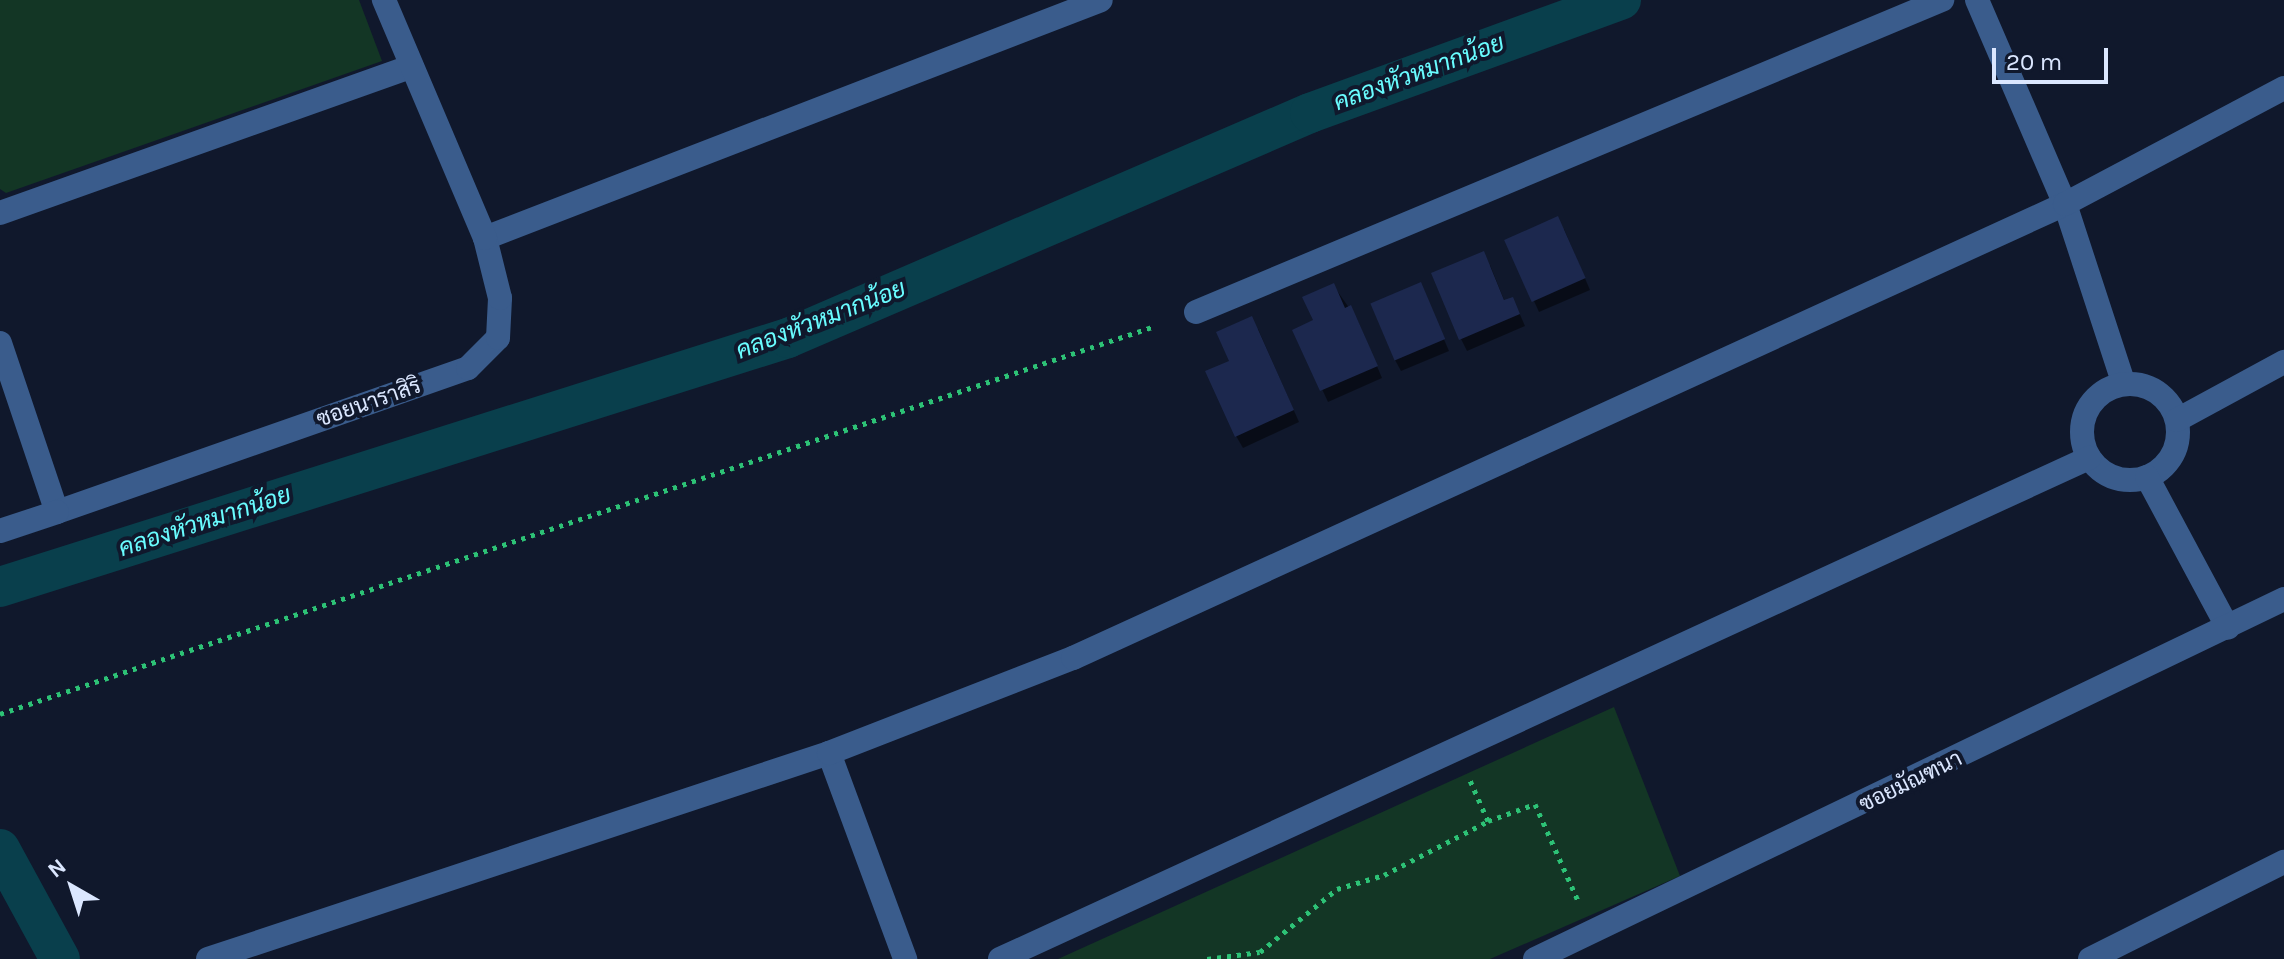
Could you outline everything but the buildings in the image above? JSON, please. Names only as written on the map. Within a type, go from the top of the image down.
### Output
[{"type":"street","name":"ซอยนาราสิริ","points":[[0,531],[468,368],[498,338],[500,298],[485,238],[384,0]]},
{"type":"street","points":[[485,238],[1101,0]]},
{"type":"street","points":[[1196,312],[1942,0]]},
{"type":"street","points":[[1977,0],[2065,204],[2124,384]]},
{"type":"street","points":[[0,213],[412,66]]},
{"type":"street","points":[[208,959],[829,753],[1073,658],[1327,545],[2065,204],[2284,88]]},
{"type":"street","points":[[0,343],[57,512]]},
{"type":"street","points":[[2177,420],[2284,362]]},
{"type":"street","points":[[2124,384],[2154,390],[2177,420],[2171,457],[2147,477],[2115,478],[2089,458],[2082,427],[2086,411],[2096,397],[2124,384]]},
{"type":"street","points":[[1000,959],[2089,458]]},
{"type":"street","points":[[2147,477],[2228,628]]},
{"type":"street","name":"ซอยมัณฑนา","points":[[1535,959],[1594,935],[2284,599]]},
{"type":"street","points":[[829,753],[905,959]]},
{"type":"street","points":[[2102,957],[2284,862]]},
{"type":"path","points":[[0,714],[1152,327]]},
{"type":"path","points":[[1456,750],[1488,821]]},
{"type":"path","points":[[1207,959],[1260,952],[1337,889],[1384,875],[1488,821],[1535,804],[1594,935]]},
{"type":"green space","points":[[0,0],[359,0],[382,61],[6,193],[0,189]]},
{"type":"green space","points":[[1614,707],[1680,876],[1490,959],[1058,959]]},
{"type":"waterway","name":"คลองหัวหมากน้อย","points":[[0,587],[788,338],[1310,113],[1621,0]]},
{"type":"waterway","points":[[0,849],[60,959]]}]
